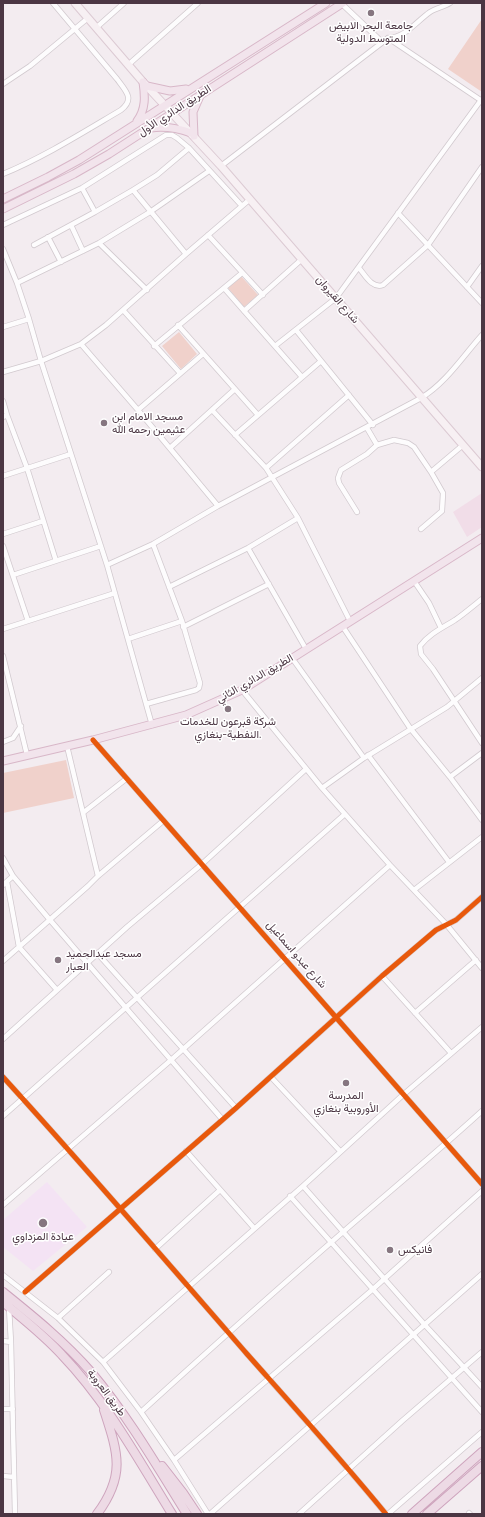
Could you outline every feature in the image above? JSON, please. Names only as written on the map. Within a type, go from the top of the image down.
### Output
[{"type":"highway","name":"طريق العروبة","points":[[3,1292],[58,1338],[91,1372],[114,1402],[187,1514]]},
{"type":"highway","name":"طريق العروبة","points":[[6,1305],[45,1337],[63,1355],[102,1403],[120,1429],[172,1514]]},
{"type":"highway","points":[[97,1514],[112,1492],[117,1468],[116,1451],[102,1403]]},
{"type":"highway","points":[[412,1514],[482,1452]]},
{"type":"highway","points":[[149,1454],[175,1482],[197,1514]]},
{"type":"highway","points":[[427,1514],[482,1466]]},
{"type":"main road","name":"شارع القيروان","points":[[75,3],[145,84],[221,166],[482,467]]},
{"type":"main road","name":"الطريق الدائري الأول","points":[[3,199],[79,160],[326,3]]},
{"type":"main road","name":"الطريق الدائري الأول","points":[[3,210],[74,174],[147,129],[342,3]]},
{"type":"main road","points":[[133,126],[140,116],[144,104],[145,84],[170,92],[190,89]]},
{"type":"main road","points":[[147,129],[165,127],[177,128],[192,135],[193,112],[201,94]]},
{"type":"main road","name":"الطريق الدائري الثاني","points":[[3,761],[93,740],[186,715],[242,690],[482,538]]},
{"type":"street","points":[[3,174],[38,158],[69,141],[127,105],[129,98],[127,92],[54,3]]},
{"type":"street","points":[[115,3],[119,8]]},
{"type":"street","points":[[97,27],[124,3]]},
{"type":"street","points":[[128,65],[198,3]]},
{"type":"street","points":[[342,3],[382,42]]},
{"type":"street","points":[[221,166],[382,42],[388,38],[394,38],[400,35],[430,12],[450,3]]},
{"type":"street","points":[[3,84],[30,66],[88,18]]},
{"type":"street","points":[[276,346],[336,298],[481,101],[388,38]]},
{"type":"street","points":[[3,225],[82,188],[166,135],[172,135],[189,148],[242,206]]},
{"type":"street","points":[[34,245],[95,212],[157,175],[189,148]]},
{"type":"street","points":[[359,268],[374,285],[383,285],[428,245],[482,167]]},
{"type":"street","points":[[17,283],[99,243],[150,212],[209,171]]},
{"type":"street","points":[[82,188],[95,212]]},
{"type":"street","points":[[133,190],[186,254]]},
{"type":"street","points":[[3,372],[41,361],[81,344],[147,290],[249,200]]},
{"type":"street","points":[[398,213],[482,303]]},
{"type":"street","points":[[71,225],[83,251]]},
{"type":"street","points":[[208,235],[263,295]]},
{"type":"street","points":[[48,237],[61,262]]},
{"type":"street","points":[[99,243],[147,290]]},
{"type":"street","points":[[3,248],[29,318],[41,361],[107,564],[152,725]]},
{"type":"street","points":[[244,311],[302,259]]},
{"type":"street","points":[[467,287],[482,266]]},
{"type":"street","points":[[154,346],[242,273]]},
{"type":"street","points":[[224,288],[302,377]]},
{"type":"street","points":[[122,310],[180,373]]},
{"type":"street","points":[[3,328],[29,318]]},
{"type":"street","points":[[178,325],[258,416]]},
{"type":"street","points":[[296,330],[373,425]]},
{"type":"street","points":[[107,564],[154,544],[218,506],[373,425],[431,392],[482,335]]},
{"type":"street","points":[[81,344],[218,506]]},
{"type":"street","points":[[138,410],[203,354]]},
{"type":"street","points":[[235,435],[321,361]]},
{"type":"street","points":[[170,448],[235,389]]},
{"type":"street","points":[[266,468],[349,395]]},
{"type":"street","points":[[3,401],[5,416],[27,468],[56,561]]},
{"type":"street","points":[[212,410],[266,468],[272,477],[298,518],[350,621]]},
{"type":"street","points":[[367,428],[377,445]]},
{"type":"street","points":[[357,512],[339,483],[338,474],[341,470],[367,454],[377,445],[394,440],[408,443],[414,447],[431,472],[442,492],[442,511],[421,529]]},
{"type":"street","points":[[431,472],[463,445]]},
{"type":"street","points":[[3,476],[71,454]]},
{"type":"street","points":[[169,587],[248,548],[298,518]]},
{"type":"street","points":[[3,534],[43,520]]},
{"type":"street","points":[[146,704],[174,697],[199,688],[200,683],[182,624],[154,544]]},
{"type":"street","points":[[3,546],[28,620]]},
{"type":"street","points":[[13,575],[101,546]]},
{"type":"street","points":[[248,548],[306,649]]},
{"type":"street","points":[[414,582],[429,603],[441,628]]},
{"type":"street","points":[[128,639],[182,624],[269,584]]},
{"type":"street","points":[[3,629],[115,593]]},
{"type":"street","points":[[482,599],[456,620],[424,640],[420,646],[421,654],[455,701],[482,743]]},
{"type":"street","points":[[343,627],[410,728],[480,813],[482,820]]},
{"type":"street","points":[[3,656],[27,756]]},
{"type":"street","points":[[292,658],[366,757],[450,862]]},
{"type":"street","points":[[322,788],[410,728],[455,701],[482,678]]},
{"type":"street","points":[[242,690],[322,788],[390,865],[446,924],[482,968]]},
{"type":"street","points":[[3,742],[13,738],[21,726]]},
{"type":"street","name":"شارع عبدو اسماعيل","points":[[93,740],[482,1184]]},
{"type":"street","points":[[67,746],[84,812],[98,876]]},
{"type":"street","points":[[450,777],[482,753]]},
{"type":"street","points":[[3,1039],[132,923],[202,864],[306,769]]},
{"type":"street","points":[[84,812],[126,778]]},
{"type":"street","points":[[3,1116],[345,814]]},
{"type":"street","points":[[3,961],[98,876],[163,821]]},
{"type":"street","points":[[414,890],[482,837]]},
{"type":"street","points":[[3,858],[14,876],[50,920],[222,1119]]},
{"type":"street","points":[[3,1205],[286,959],[390,865]]},
{"type":"street","points":[[14,876],[5,884],[18,947],[57,990]]},
{"type":"street","points":[[25,1292],[236,1108],[382,976],[436,930],[456,920],[482,897]]},
{"type":"street","points":[[98,954],[236,1108]]},
{"type":"street","points":[[415,1014],[476,960]]},
{"type":"street","points":[[382,976],[451,1053]]},
{"type":"street","points":[[103,1362],[303,1186],[404,1094],[482,1027]]},
{"type":"street","points":[[3,1077],[121,1208],[155,1249],[311,1425],[387,1514],[482,1432]]},
{"type":"street","points":[[271,1077],[340,1151]]},
{"type":"street","points":[[141,1412],[229,1332],[482,1111]]},
{"type":"street","points":[[186,1151],[254,1228]]},
{"type":"street","points":[[303,1186],[424,1324],[482,1387]]},
{"type":"street","points":[[155,1249],[220,1190]]},
{"type":"street","points":[[174,1460],[372,1290],[482,1191]]},
{"type":"street","points":[[290,1196],[330,1243],[482,1412]]},
{"type":"street","points":[[58,1318],[109,1272]]},
{"type":"street","points":[[3,1275],[58,1318],[103,1362],[141,1412],[209,1514],[482,1274]]},
{"type":"street","points":[[6,1305],[11,1342],[15,1514]]},
{"type":"street","points":[[3,1341],[11,1342]]},
{"type":"street","points":[[299,1514],[402,1421],[482,1352]]},
{"type":"street","points":[[3,1409],[13,1409]]},
{"type":"street","points":[[3,1476],[14,1477]]},
{"type":"shaded area","points":[[482,19],[482,92],[448,69]]},
{"type":"shaded area","points":[[241,276],[258,295],[244,307],[228,288]]},
{"type":"shaded area","points":[[179,332],[197,354],[181,369],[162,346]]},
{"type":"shaded area","points":[[482,493],[482,527],[467,537],[453,512]]},
{"type":"shaded area","points":[[66,760],[74,798],[3,813],[3,773]]},
{"type":"shaded area","name":"عيادة المزداوي","points":[[47,1182],[87,1227],[33,1271],[3,1247],[3,1220]]},
{"type":"cycle path","points":[[93,740],[482,1184]]},
{"type":"cycle path","points":[[25,1292],[236,1108],[382,976],[436,930],[456,920],[482,897]]},
{"type":"cycle path","points":[[3,1077],[335,1453],[386,1514]]},
{"type":"place","name":"جامعة البحر الابيض المتوسط الدولية","points":[[371,13]]},
{"type":"place","name":"مسجد الامام ابن عثيمين رحمه الله","points":[[104,423]]},
{"type":"place","name":"شركة قبرعون للخدمات النفطية-بنغازي.","points":[[228,709]]},
{"type":"place","name":"مسجد عبدالحميد العبار","points":[[58,960]]},
{"type":"place","name":"المدرسة الأوروبية بنغازي","points":[[346,1083]]},
{"type":"place","name":"عيادة المزداوي","points":[[43,1223]]},
{"type":"place","name":"فانيكس","points":[[390,1250]]}]
